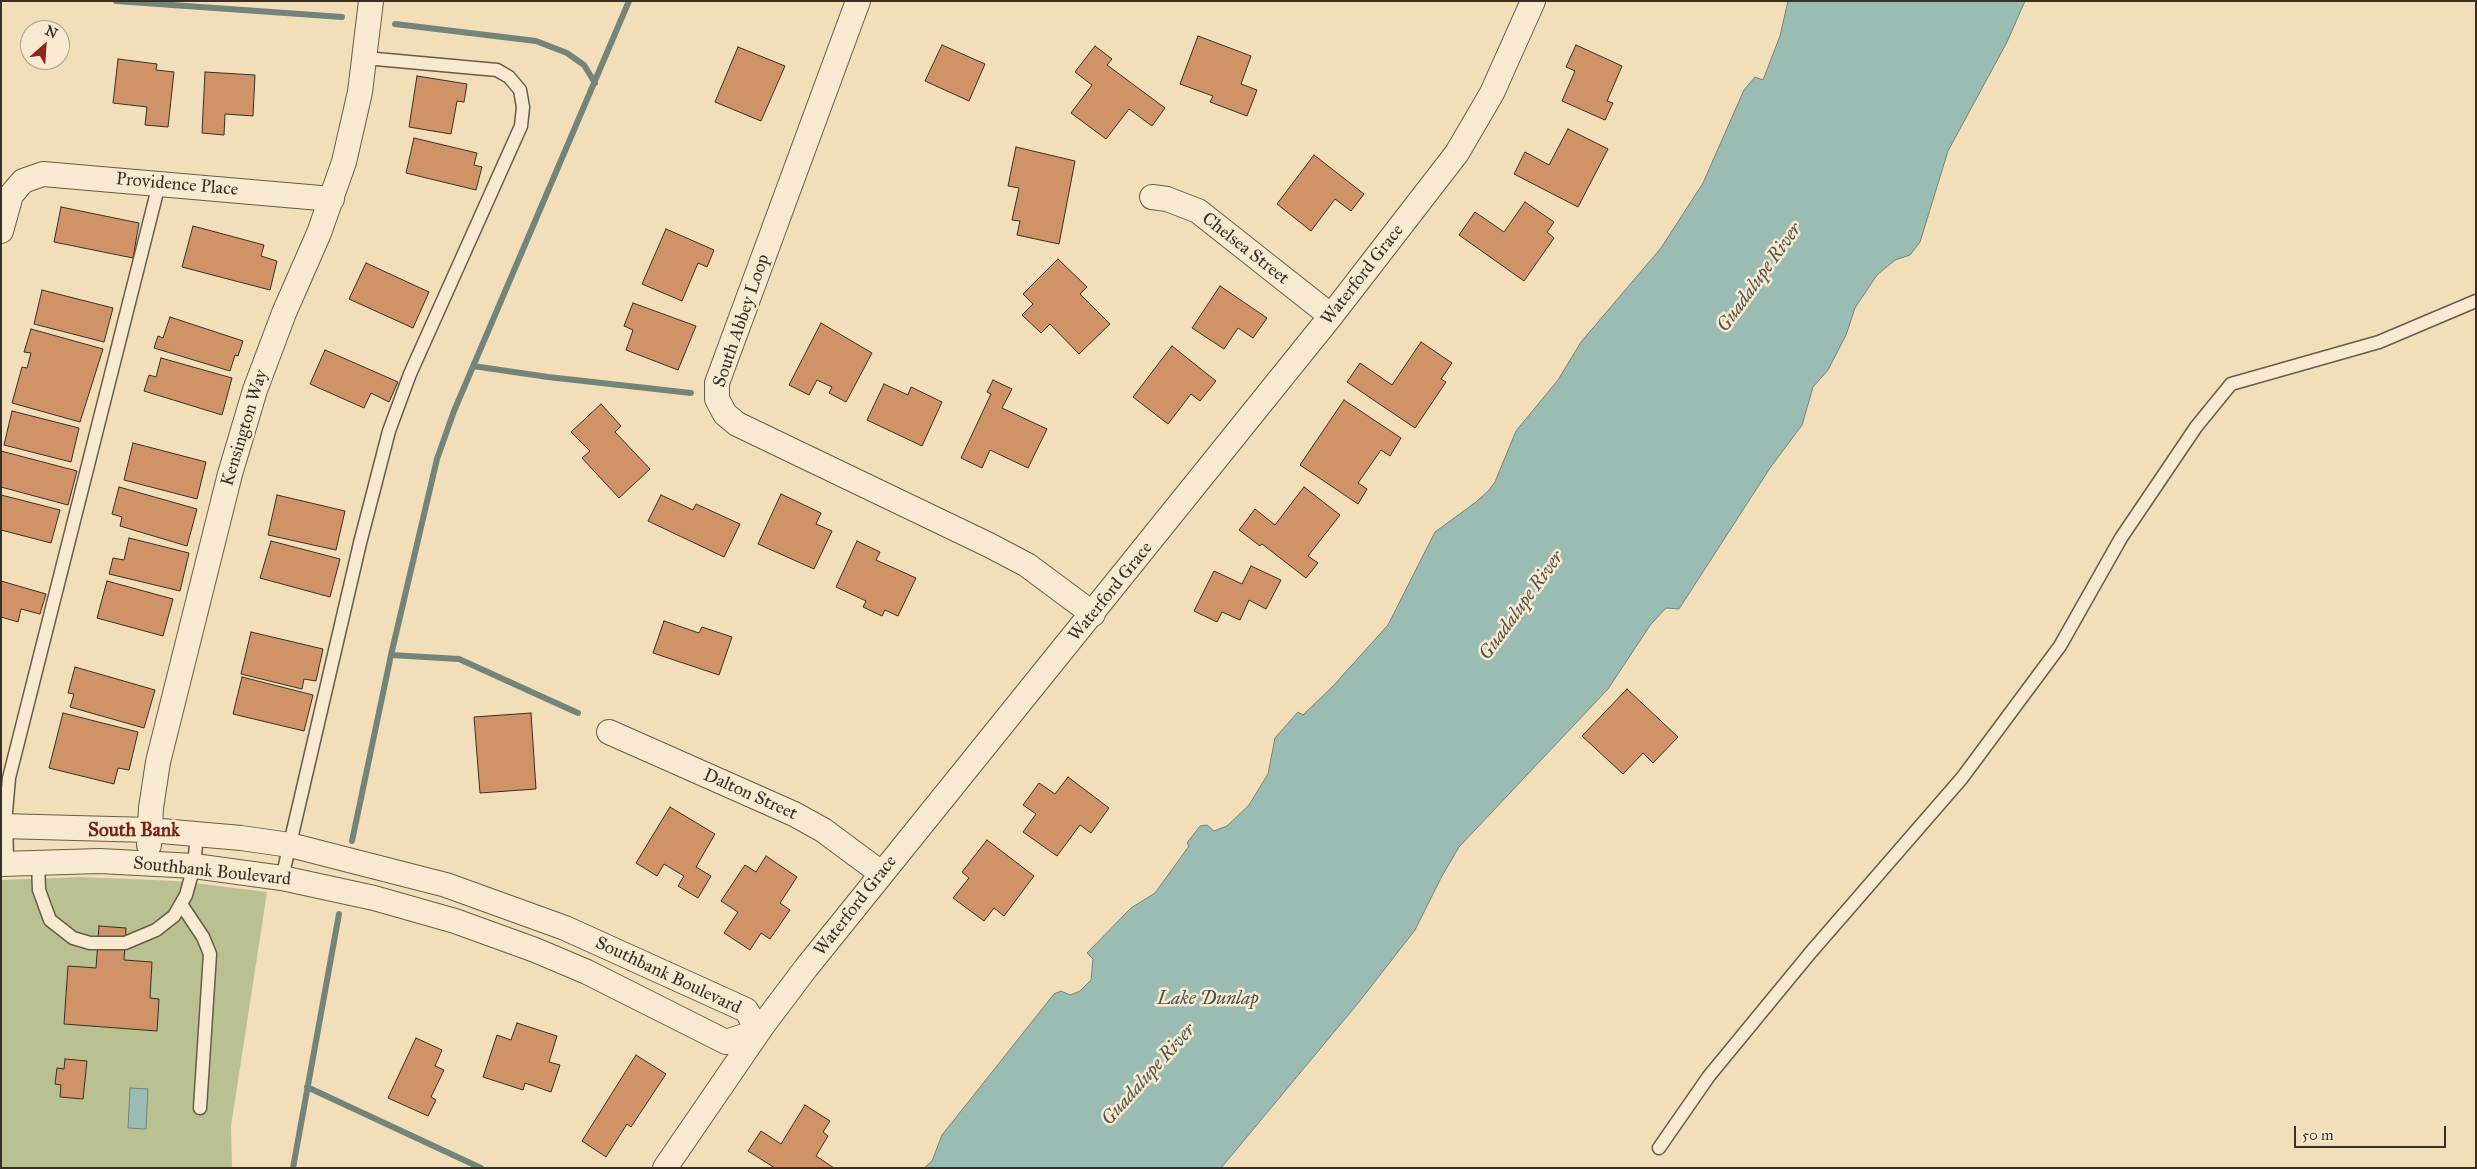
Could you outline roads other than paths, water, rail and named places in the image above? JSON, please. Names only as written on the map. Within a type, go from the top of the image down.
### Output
[{"type":"street","name":"Kensington Way","points":[[148,863],[158,762],[242,430],[269,352],[332,199],[350,134],[365,58],[371,1]]},
{"type":"street","name":"South Abbey Loop","points":[[858,1],[717,383],[717,399],[720,407],[737,424],[1027,565],[1093,614]]},
{"type":"street","name":"Waterford Grace","points":[[665,1168],[758,1031],[882,873],[1093,614],[1331,316],[1457,153],[1492,93],[1533,1]]},
{"type":"street","name":"Providence Place","points":[[1,231],[11,195],[23,181],[43,174],[332,199]]},
{"type":"street","name":"Chelsea Street","points":[[1152,197],[1167,199],[1198,211],[1331,316]]},
{"type":"street","name":"Dalton Street","points":[[609,732],[794,814],[822,830],[882,873]]},
{"type":"street","name":"Southbank Boulevard","points":[[3,826],[150,830],[290,845],[446,885],[565,928],[746,1010],[758,1031],[726,1042],[587,972],[494,934],[374,898],[282,878],[194,866],[100,861],[4,864]]},
{"type":"lane","points":[[282,878],[366,518],[389,431],[410,374],[521,126],[523,107],[520,90],[509,77],[497,70],[365,58]]},
{"type":"lane","points":[[4,864],[3,826],[12,765],[159,184]]},
{"type":"lane","points":[[1659,1148],[1709,1076],[1811,952],[1962,778],[2060,646],[2120,538],[2196,427],[2231,384],[2379,342],[2476,301]]},
{"type":"lane","points":[[38,862],[39,890],[50,920],[73,938],[90,943],[133,941],[156,930],[174,916],[181,904],[194,866],[197,834]]},
{"type":"lane","points":[[181,904],[203,937],[210,954],[200,1108]]},
{"type":"water","name":"Lake Dunlap","points":[[1788,1],[2025,1],[2007,42],[1948,151],[1920,242],[1910,255],[1895,260],[1877,275],[1855,308],[1846,335],[1828,370],[1813,387],[1802,425],[1770,468],[1679,609],[1666,608],[1651,624],[1608,689],[1459,847],[1415,930],[1359,1002],[1221,1168],[924,1168],[932,1161],[942,1135],[1054,994],[1061,991],[1070,995],[1080,991],[1091,980],[1093,959],[1087,953],[1131,908],[1155,893],[1189,846],[1187,843],[1200,826],[1207,825],[1214,831],[1227,826],[1249,805],[1268,774],[1275,738],[1298,712],[1303,715],[1333,686],[1388,625],[1435,532],[1476,502],[1495,482],[1516,431],[1558,380],[1581,342],[1661,248],[1703,183],[1744,90],[1755,77],[1763,80],[1780,36]]},
{"type":"water","points":[[130,1088],[148,1089],[146,1129],[128,1128]]},
{"type":"waterway","points":[[116,1],[342,17]]},
{"type":"waterway","points":[[352,841],[391,655],[437,459],[454,411],[629,1]]},
{"type":"waterway","points":[[395,24],[536,41],[567,53],[584,65],[595,83]]},
{"type":"waterway","points":[[473,366],[548,377],[691,393]]},
{"type":"waterway","points":[[391,655],[459,659],[578,713]]},
{"type":"waterway","points":[[293,1168],[339,914]]},
{"type":"waterway","points":[[307,1087],[481,1168]]},
{"type":"district","name":"South Bank","points":[[134,831]]},
{"type":"water label","name":"Guadalupe River","points":[[1760,278]]},
{"type":"water label","name":"Guadalupe River","points":[[1522,606]]},
{"type":"water label","name":"Guadalupe River","points":[[1149,1075]]}]
